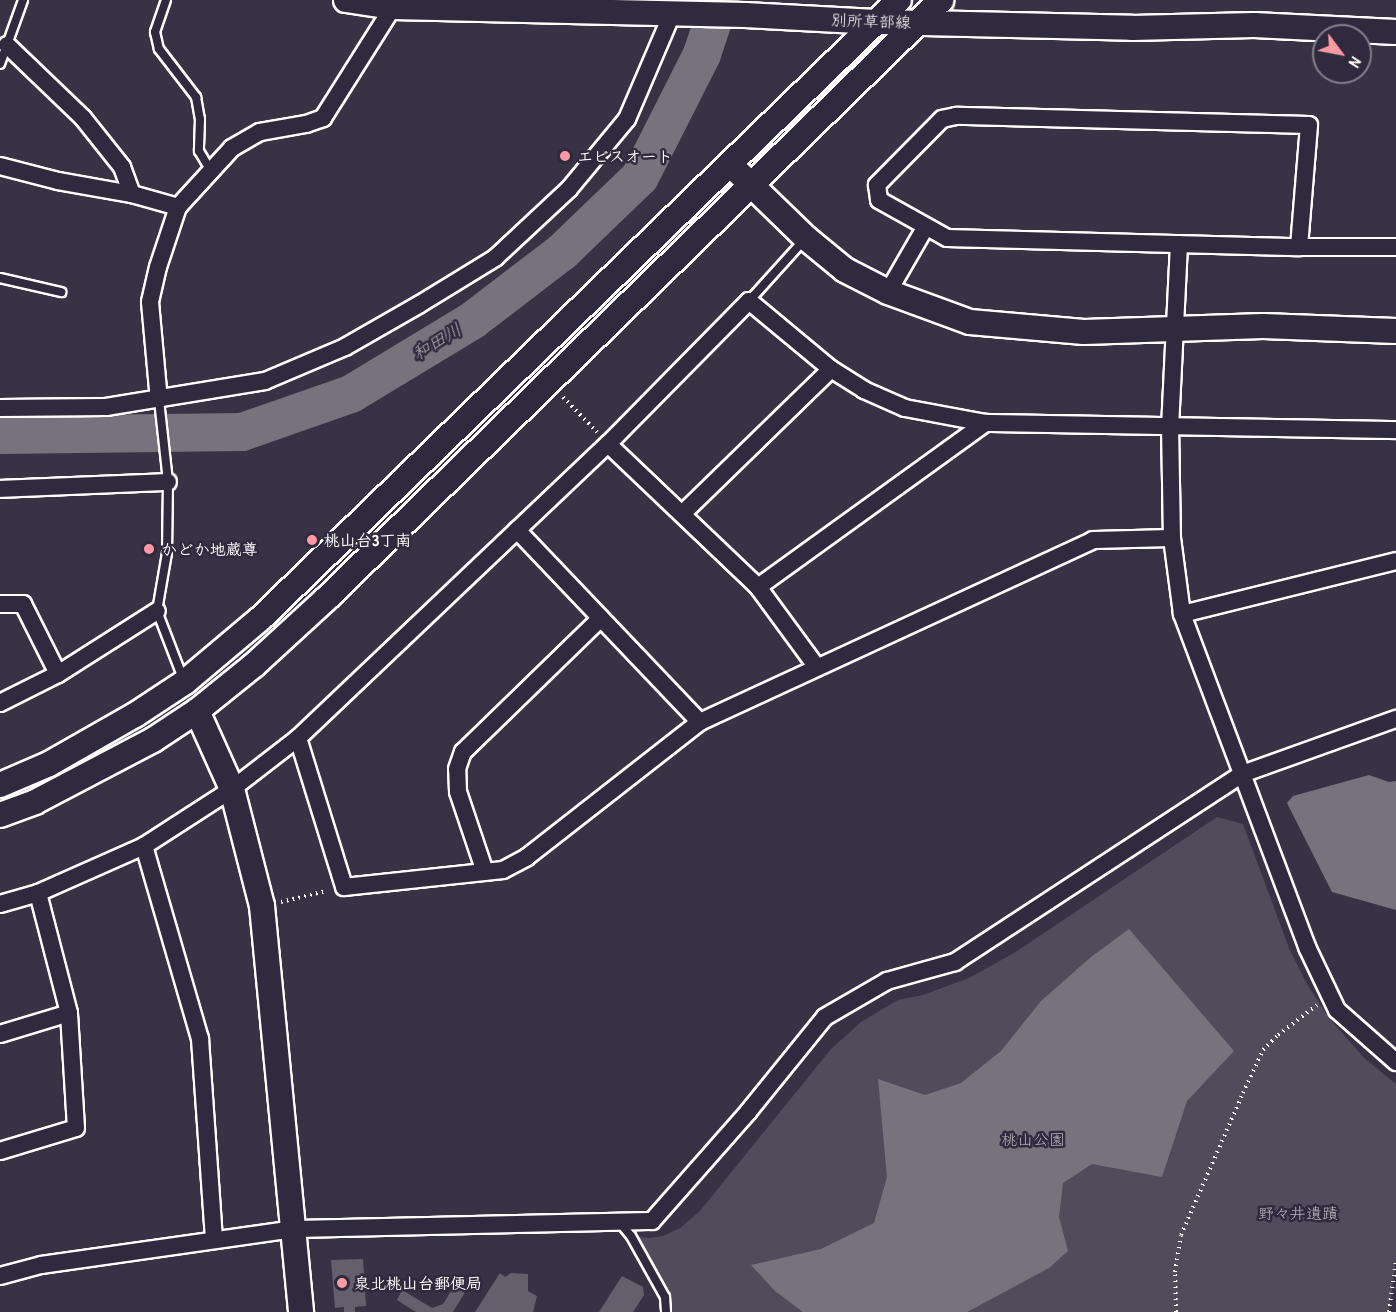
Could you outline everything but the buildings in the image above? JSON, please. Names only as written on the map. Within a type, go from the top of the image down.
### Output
[{"type":"street","name":"別所草部線","points":[[346,0],[393,7],[745,15],[876,22],[1132,28],[1254,25],[1396,32]]},
{"type":"street","points":[[0,785],[49,764],[135,716],[184,682],[261,618],[899,0]]},
{"type":"street","points":[[0,815],[35,802],[153,740],[197,711],[326,599],[941,0]]},
{"type":"street","points":[[159,400],[150,302],[158,267],[178,207],[232,148],[260,132],[306,124],[323,118],[393,7]]},
{"type":"street","points":[[0,408],[106,407],[159,400],[265,381],[345,347],[495,258],[569,189],[627,119],[678,14]]},
{"type":"street","points":[[7,45],[83,118],[122,167],[132,194]]},
{"type":"street","points":[[1299,247],[1309,125],[956,116],[942,119],[877,185],[879,200],[925,228],[947,238],[1299,247],[1396,247]]},
{"type":"street","points":[[729,164],[806,238],[845,270],[888,292],[970,322],[1084,332],[1263,326],[1396,331]]},
{"type":"street","points":[[0,166],[58,182],[132,194],[178,207]]},
{"type":"street","points":[[888,292],[925,228]]},
{"type":"street","points":[[1179,244],[1170,425],[1172,538],[1182,614],[1307,947],[1330,996],[1337,1010],[1393,1056]]},
{"type":"street","points":[[0,904],[38,892],[144,846],[232,789],[298,738],[608,444],[749,301],[831,369],[864,390],[905,408],[985,423],[1396,430]]},
{"type":"street","points":[[682,514],[831,369]]},
{"type":"street","points":[[758,587],[985,423]]},
{"type":"street","points":[[608,444],[758,587],[816,666]]},
{"type":"street","points":[[0,489],[168,478]]},
{"type":"street","points":[[517,530],[700,722]]},
{"type":"street","points":[[298,738],[344,887],[503,870],[527,857],[700,722],[816,666],[1093,540],[1172,538]]},
{"type":"street","points":[[1182,614],[1396,561]]},
{"type":"street","points":[[0,604],[23,604],[58,674]]},
{"type":"street","points":[[0,703],[58,674],[157,611]]},
{"type":"street","points":[[484,872],[458,792],[457,769],[463,752],[601,618]]},
{"type":"street","points":[[184,682],[232,789],[262,906],[301,1312]]},
{"type":"street","points":[[0,1276],[41,1264],[293,1229],[652,1221],[748,1112],[825,1017],[887,981],[955,962],[1242,774],[1396,719]]},
{"type":"street","points":[[144,846],[200,1039],[214,1240]]},
{"type":"street","points":[[0,1151],[76,1128],[69,1012],[38,892]]},
{"type":"street","points":[[0,1034],[69,1012]]},
{"type":"lane","points":[[0,64],[24,0]]},
{"type":"lane","points":[[166,0],[155,32],[159,49],[196,97],[200,119],[199,151],[211,171]]},
{"type":"lane","points":[[749,301],[806,238]]},
{"type":"lane","points":[[0,278],[61,292]]},
{"type":"lane","points":[[159,400],[168,478],[167,553],[157,611],[184,682]]},
{"type":"lane","points":[[620,1223],[631,1236],[665,1297],[666,1312]]},
{"type":"path","points":[[548,381],[608,444]]},
{"type":"path","points":[[262,906],[344,887]]},
{"type":"path","points":[[1176,1312],[1175,1272],[1181,1235],[1263,1050],[1278,1035],[1330,996]]},
{"type":"path","points":[[1389,1312],[1396,1260]]},
{"type":"green space","name":"桃山公園","points":[[1217,817],[1243,824],[1289,948],[1307,984],[1329,1018],[1364,1058],[1396,1084],[1396,1260],[1389,1312],[666,1312],[665,1297],[631,1236],[650,1238],[663,1236],[680,1228],[700,1211],[831,1049],[861,1022],[898,1000],[923,995],[969,978],[1014,953]]},
{"type":"shaded area","points":[[1369,775],[1389,782],[1396,781],[1396,910],[1332,892],[1287,803],[1293,796]]},
{"type":"shaded area","points":[[1129,929],[1234,1051],[1187,1101],[1162,1177],[1092,1164],[1063,1183],[1059,1217],[1068,1251],[1049,1268],[967,1312],[803,1312],[775,1291],[751,1265],[821,1249],[874,1223],[887,1177],[878,1079],[925,1095],[961,1083],[1001,1051],[1041,1001],[1091,957]]},
{"type":"waterway","name":"和田川","points":[[0,435],[242,432],[351,394],[473,320],[562,252],[640,177],[702,54],[720,0]]},
{"type":"place","name":"エビスオート","points":[[565,156]]},
{"type":"place","name":"桃山台3丁南","points":[[312,540]]},
{"type":"place","name":"かどか地蔵尊","points":[[149,549]]},
{"type":"place","name":"泉北桃山台郵便局","points":[[342,1283]]},
{"type":"park label","name":"野々井遺蹟","points":[[1298,1213]]}]
